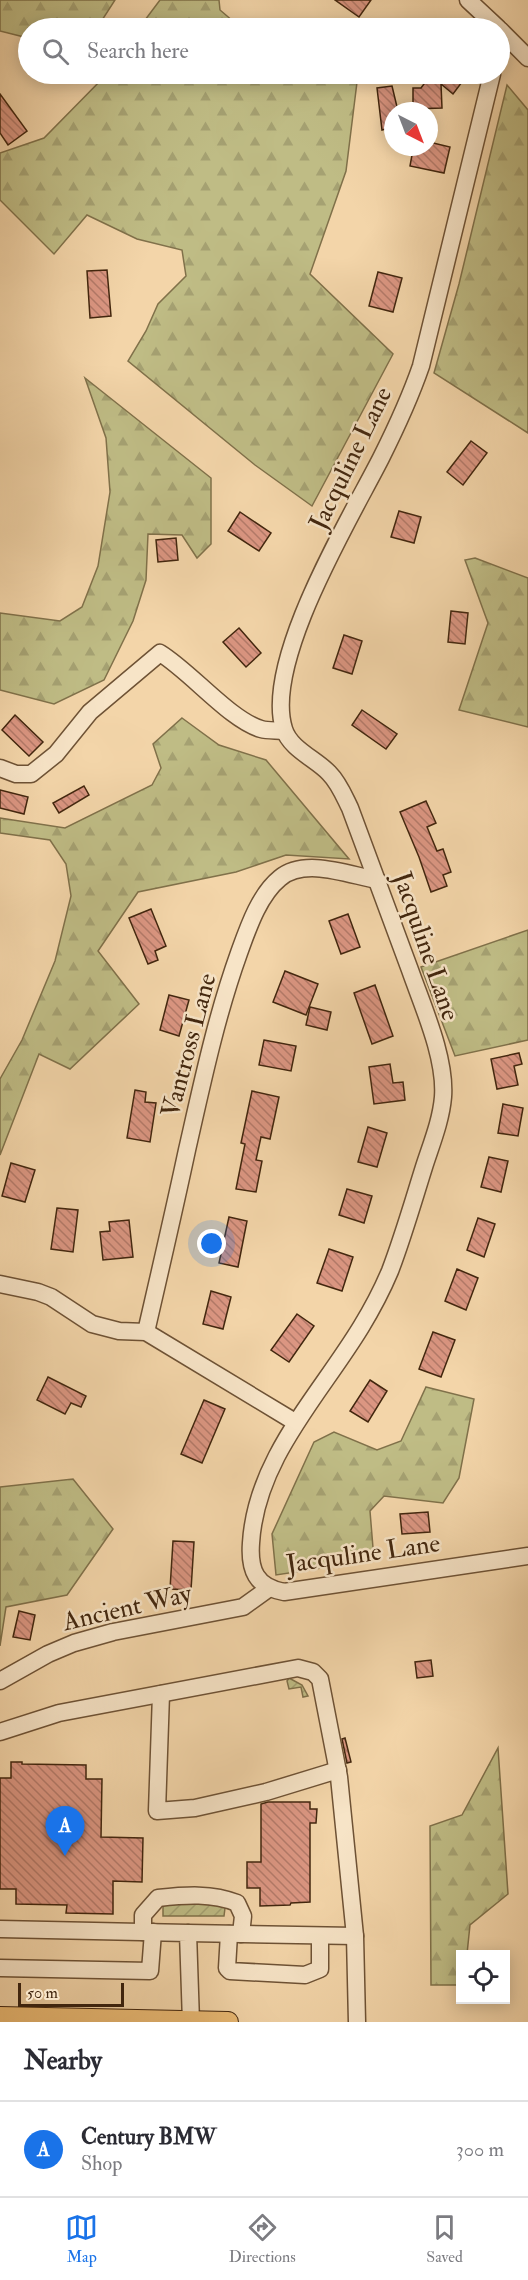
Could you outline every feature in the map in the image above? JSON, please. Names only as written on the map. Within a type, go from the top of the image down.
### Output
[{"type":"main road","points":[[0,2017],[228,2022]]},
{"type":"street","points":[[468,0],[487,18]]},
{"type":"street","points":[[510,40],[528,58]]},
{"type":"street","name":"Jacquline Lane","points":[[490,84],[421,366],[407,405],[322,572],[302,617],[289,655],[282,693],[284,731],[297,747],[336,781],[350,808],[436,1049],[443,1097],[438,1124],[379,1295],[361,1327],[296,1422],[265,1481],[252,1528],[252,1567],[258,1580],[268,1589],[284,1592],[528,1556]]},
{"type":"street","points":[[0,768],[16,774],[31,774],[56,754],[90,712],[160,653],[174,662],[238,718],[261,730],[284,731]]},
{"type":"street","name":"Vantross Lane","points":[[146,1332],[219,1012],[246,935],[256,914],[269,890],[280,877],[291,872],[317,869],[377,880]]},
{"type":"street","points":[[0,1284],[51,1297],[92,1324],[119,1331],[146,1332],[296,1422]]},
{"type":"street","name":"Ancient Way","points":[[0,1682],[48,1654],[74,1643],[113,1632],[243,1607],[268,1589]]},
{"type":"street","points":[[0,1732],[59,1713],[298,1668],[313,1672],[320,1679],[338,1770],[355,1936],[357,2022]]},
{"type":"street","points":[[161,1694],[157,1810],[195,1808],[266,1792],[338,1770]]},
{"type":"street","points":[[0,1968],[150,1971],[148,1932],[143,1915],[158,1898],[186,1895],[221,1897],[237,1902],[243,1916],[235,1934],[228,1968],[230,1971],[305,1975],[320,1969],[320,1936]]},
{"type":"street","points":[[0,1929],[355,1936]]},
{"type":"street","points":[[188,1933],[191,2022]]},
{"type":"green space","points":[[0,0],[115,0],[103,18],[18,18],[18,36],[0,31]]},
{"type":"green space","points":[[160,0],[219,0],[220,10],[229,18],[146,18]]},
{"type":"green space","points":[[97,84],[357,84],[346,171],[310,274],[393,354],[312,506],[255,465],[128,361],[146,331],[158,304],[186,276],[182,250],[137,239],[87,215],[54,254],[0,200],[0,153],[44,138]]},
{"type":"green space","points":[[507,85],[528,110],[528,433],[434,373],[459,284]]},
{"type":"green space","points":[[85,378],[211,478],[211,544],[197,558],[182,535],[148,534],[146,580],[133,621],[104,680],[54,704],[0,690],[0,613],[60,621],[82,607],[98,566],[110,492],[106,438]]},
{"type":"green space","points":[[475,558],[528,578],[528,727],[459,710],[488,623],[465,560]]},
{"type":"green space","points":[[182,718],[219,745],[266,760],[349,859],[286,855],[236,872],[138,892],[98,951],[139,1004],[70,1069],[39,1054],[0,1155],[0,1079],[22,1040],[55,961],[71,896],[66,864],[50,840],[0,833],[0,818],[65,828],[152,785],[161,768],[153,744]]},
{"type":"green space","points":[[528,930],[528,1040],[455,1056],[421,967]]},
{"type":"green space","points":[[426,1387],[474,1399],[459,1478],[443,1503],[384,1496],[370,1511],[374,1560],[276,1575],[272,1534],[314,1442],[334,1432],[377,1450],[401,1441]]},
{"type":"green space","points":[[73,1479],[113,1529],[67,1595],[6,1607],[0,1646],[0,1487]]},
{"type":"green space","points":[[289,1678],[302,1685],[308,1696],[303,1697],[301,1687],[289,1689],[287,1681]]},
{"type":"green space","points":[[498,1748],[508,1894],[470,1925],[467,1950],[456,1950],[456,1985],[431,1985],[430,1826],[462,1815]]},
{"type":"green space","points":[[168,1902],[223,1905],[224,1916],[163,1916],[163,1906]]},
{"type":"building","points":[[335,0],[371,0],[359,17]]},
{"type":"building","points":[[424,84],[441,84],[442,108],[438,108],[438,102],[413,102],[413,88],[421,88]]},
{"type":"building","points":[[441,84],[460,84],[453,94]]},
{"type":"building","points":[[392,86],[396,102],[384,102],[384,129],[382,130],[377,88]]},
{"type":"building","points":[[0,94],[27,131],[8,145],[0,133]]},
{"type":"building","points":[[438,144],[450,147],[444,173],[410,166],[412,156],[438,156]]},
{"type":"building","points":[[107,270],[111,316],[90,318],[87,271]]},
{"type":"building","points":[[378,272],[402,278],[393,312],[369,306]]},
{"type":"building","points":[[471,441],[487,453],[463,485],[447,472]]},
{"type":"building","points":[[399,511],[421,517],[414,543],[391,537]]},
{"type":"building","points":[[240,512],[271,533],[259,551],[228,531]]},
{"type":"building","points":[[176,538],[178,560],[158,562],[156,540]]},
{"type":"building","points":[[451,611],[468,613],[465,644],[448,642]]},
{"type":"building","points":[[239,628],[261,653],[246,667],[223,642]]},
{"type":"building","points":[[344,635],[362,641],[352,674],[333,668]]},
{"type":"building","points":[[362,710],[397,734],[386,749],[352,725]]},
{"type":"building","points":[[15,715],[43,742],[29,756],[2,730]]},
{"type":"building","points":[[84,786],[89,795],[59,813],[53,803]]},
{"type":"building","points":[[0,790],[28,797],[24,814],[0,808]]},
{"type":"building","points":[[426,801],[436,823],[427,827],[437,851],[443,849],[451,872],[443,875],[447,886],[431,892],[400,812]]},
{"type":"building","points":[[151,909],[166,946],[155,951],[158,960],[148,964],[129,918]]},
{"type":"building","points":[[348,914],[360,947],[341,954],[329,921]]},
{"type":"building","points":[[285,971],[318,984],[306,1015],[273,1002]]},
{"type":"building","points":[[375,985],[393,1036],[372,1044],[354,993]]},
{"type":"building","points":[[169,995],[189,1000],[179,1036],[160,1030]]},
{"type":"building","points":[[310,1007],[331,1012],[327,1030],[306,1025]]},
{"type":"building","points":[[264,1040],[296,1046],[291,1071],[259,1065]]},
{"type":"building","points":[[519,1053],[522,1064],[514,1066],[518,1085],[497,1089],[491,1059]]},
{"type":"building","points":[[390,1064],[393,1083],[403,1082],[405,1100],[374,1104],[369,1067]]},
{"type":"building","points":[[135,1090],[146,1092],[145,1102],[156,1103],[150,1142],[127,1138]]},
{"type":"building","points":[[252,1091],[279,1097],[270,1139],[261,1137],[256,1160],[262,1161],[256,1192],[236,1189],[245,1144],[241,1143]]},
{"type":"building","points":[[503,1104],[523,1108],[518,1136],[498,1133]]},
{"type":"building","points":[[368,1127],[387,1133],[377,1167],[358,1162]]},
{"type":"building","points":[[489,1157],[508,1161],[501,1192],[481,1187]]},
{"type":"building","points":[[11,1163],[35,1170],[25,1202],[2,1196]]},
{"type":"building","points":[[347,1189],[372,1196],[364,1223],[339,1215]]},
{"type":"building","points":[[57,1208],[78,1210],[73,1252],[51,1249]]},
{"type":"building","points":[[229,1217],[247,1221],[238,1267],[219,1263]]},
{"type":"building","points":[[478,1218],[495,1224],[484,1257],[467,1250]]},
{"type":"building","points":[[129,1220],[133,1257],[103,1260],[100,1232],[110,1231],[109,1222]]},
{"type":"building","points":[[329,1249],[353,1257],[342,1291],[317,1283]]},
{"type":"building","points":[[457,1269],[478,1278],[466,1310],[445,1301]]},
{"type":"building","points":[[211,1291],[231,1297],[223,1329],[203,1324]]},
{"type":"building","points":[[297,1314],[314,1326],[289,1362],[271,1350]]},
{"type":"building","points":[[433,1332],[455,1340],[441,1377],[419,1369]]},
{"type":"building","points":[[48,1377],[86,1396],[81,1407],[71,1403],[65,1414],[37,1400]]},
{"type":"building","points":[[370,1380],[387,1391],[368,1422],[350,1411]]},
{"type":"building","points":[[204,1400],[225,1409],[202,1463],[181,1454]]},
{"type":"building","points":[[428,1512],[430,1532],[402,1534],[400,1514]]},
{"type":"building","points":[[173,1541],[194,1542],[191,1590],[170,1589]]},
{"type":"building","points":[[19,1611],[35,1615],[30,1640],[13,1637]]},
{"type":"building","points":[[431,1660],[433,1676],[417,1678],[415,1662]]},
{"type":"building","points":[[345,1738],[351,1762],[347,1763],[342,1739]]},
{"type":"building","points":[[11,1762],[86,1765],[86,1779],[102,1779],[101,1837],[143,1838],[142,1882],[113,1881],[113,1914],[66,1913],[67,1905],[16,1904],[16,1889],[0,1889],[0,1778],[11,1778]]},
{"type":"building","points":[[310,1802],[310,1809],[317,1809],[316,1823],[310,1823],[310,1902],[260,1906],[260,1888],[247,1888],[247,1862],[261,1862],[261,1804]]},
{"type":"place","name":"Century BMW","points":[[65,1856]]}]
